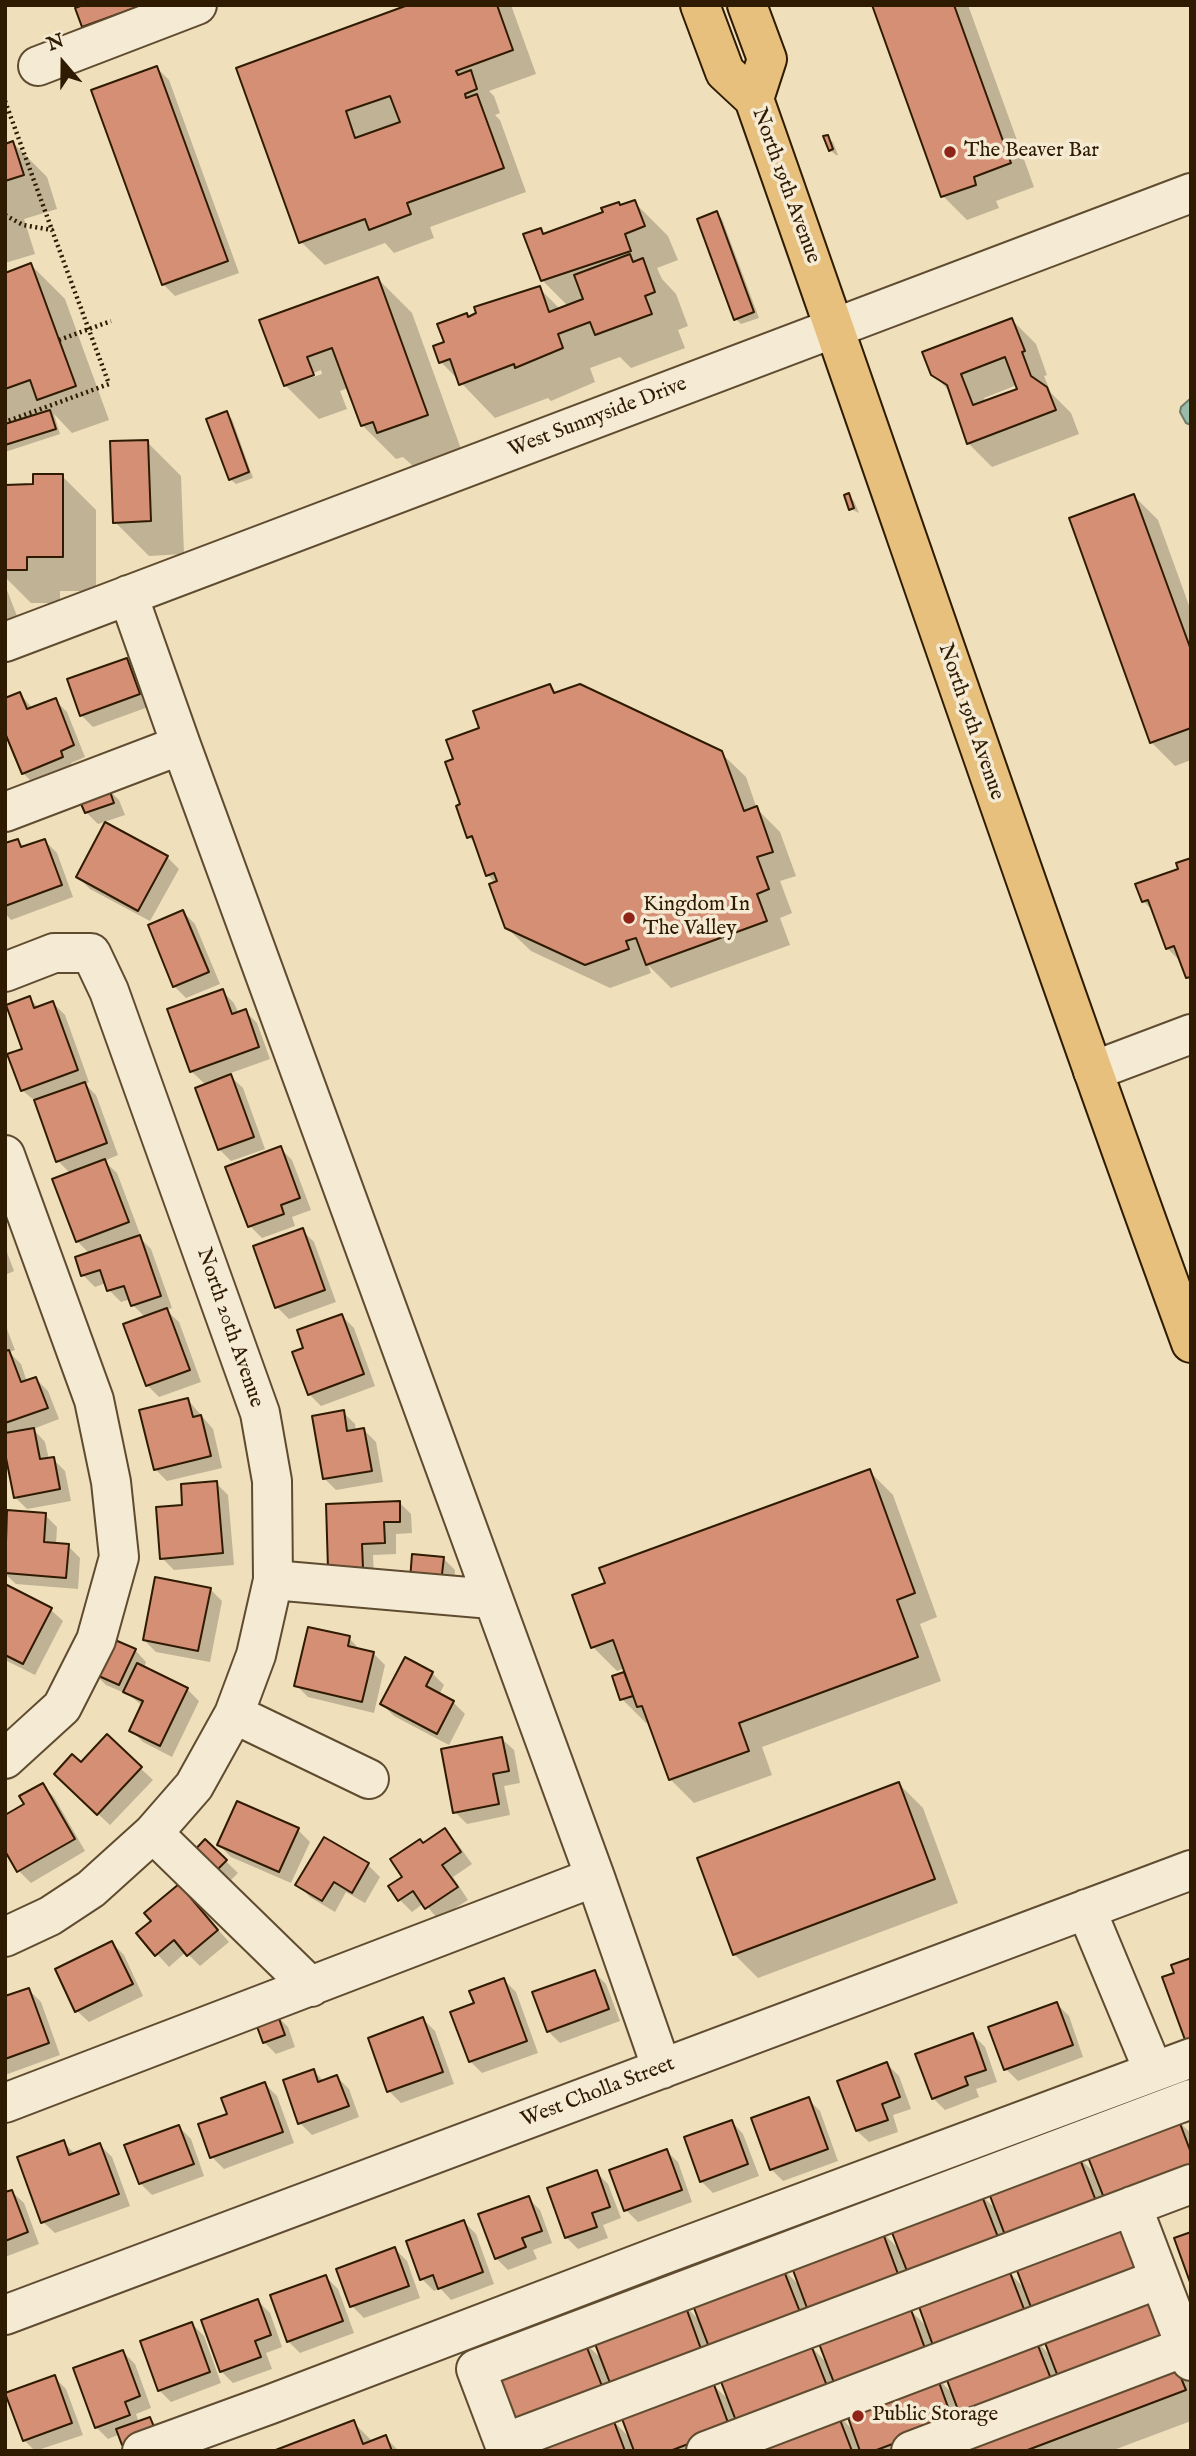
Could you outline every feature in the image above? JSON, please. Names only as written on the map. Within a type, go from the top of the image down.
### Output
[{"type":"main road","name":"North 19th Avenue","points":[[700,5],[725,72],[754,99],[836,328],[987,773],[1191,1343]]},
{"type":"main road","name":"North 19th Avenue","points":[[747,5],[767,60],[754,99]]},
{"type":"street","points":[[38,66],[197,5]]},
{"type":"street","name":"West Sunnyside Drive","points":[[5,642],[1191,193]]},
{"type":"street","points":[[128,595],[662,2069]]},
{"type":"street","points":[[5,812],[181,745]]},
{"type":"street","name":"North 20th Avenue","points":[[5,972],[54,953],[91,953],[108,991],[260,1413],[272,1481],[273,1580],[256,1655],[234,1714],[194,1786],[153,1833],[91,1889],[50,1916],[5,1937]]},
{"type":"street","points":[[1093,1071],[1191,1034]]},
{"type":"street","points":[[5,1155],[94,1401],[111,1482],[119,1557],[96,1640],[62,1707],[5,1759]]},
{"type":"street","points":[[273,1580],[491,1599]]},
{"type":"street","points":[[234,1714],[369,1779]]},
{"type":"street","points":[[153,1833],[311,1987]]},
{"type":"street","name":"West Cholla Street","points":[[5,2315],[1190,1872]]},
{"type":"street","points":[[5,2103],[594,1877]]},
{"type":"street","points":[[1086,1909],[1150,2065]]},
{"type":"street","points":[[142,2451],[1191,2058]]},
{"type":"street","points":[[1191,2099],[476,2369],[506,2447],[1191,2184]]},
{"type":"street","points":[[911,2451],[1188,2354],[1132,2206]]},
{"type":"street","points":[[706,2451],[1160,2279]]},
{"type":"path","points":[[5,101],[109,384],[5,422]]},
{"type":"path","points":[[5,215],[23,225],[52,230]]},
{"type":"path","points":[[60,340],[111,321]]},
{"type":"shaded area","points":[[1191,398],[1191,425],[1186,423],[1180,412],[1181,407]]},
{"type":"building","points":[[83,5],[143,5],[82,27],[75,8]]},
{"type":"building","points":[[408,5],[497,5],[513,50],[456,71],[458,75],[471,70],[477,89],[465,94],[466,98],[477,94],[504,168],[407,203],[411,214],[369,230],[365,219],[299,243],[236,68]],"holes":[[[390,96],[400,122],[355,138],[346,111]]]},
{"type":"building","points":[[872,5],[954,5],[1011,163],[974,177],[976,185],[941,197]]},
{"type":"building","points":[[157,66],[228,261],[162,285],[91,90]]},
{"type":"building","points":[[828,135],[833,149],[829,151],[823,136]]},
{"type":"building","points":[[13,141],[24,175],[5,181],[5,144]]},
{"type":"building","points":[[635,200],[645,226],[625,234],[631,251],[541,281],[523,234],[541,228],[543,234],[603,212],[601,208]]},
{"type":"building","points":[[717,211],[754,312],[734,320],[697,219]]},
{"type":"building","points":[[630,254],[633,262],[643,258],[655,292],[645,296],[652,314],[595,335],[590,322],[558,334],[563,348],[515,368],[514,364],[459,385],[450,359],[439,363],[433,346],[444,342],[437,324],[467,313],[468,317],[476,313],[474,307],[540,286],[549,312],[583,299],[574,275]]},
{"type":"building","points":[[31,263],[76,386],[37,400],[30,380],[5,389],[5,273]]},
{"type":"building","points":[[378,277],[428,415],[377,433],[373,422],[361,426],[332,348],[307,357],[314,375],[284,386],[259,320]]},
{"type":"building","points":[[1012,318],[1031,376],[1047,387],[1056,410],[967,444],[947,385],[931,375],[922,352]],"holes":[[[1005,357],[1017,389],[973,405],[961,374]]]},
{"type":"building","points":[[50,410],[56,429],[5,445],[5,424]]},
{"type":"building","points":[[227,411],[249,472],[229,480],[206,419]]},
{"type":"building","points":[[148,440],[151,521],[113,523],[110,441]]},
{"type":"building","points":[[33,474],[63,474],[63,557],[27,557],[27,570],[5,570],[5,485],[33,484]]},
{"type":"building","points":[[849,493],[854,508],[849,510],[844,495]]},
{"type":"building","points":[[1134,494],[1191,650],[1191,728],[1150,743],[1069,518]]},
{"type":"building","points":[[127,658],[140,694],[80,716],[67,679]]},
{"type":"building","points":[[550,684],[554,693],[580,684],[722,751],[744,811],[757,806],[773,852],[757,857],[769,889],[757,894],[767,921],[646,965],[636,938],[626,941],[629,949],[585,965],[505,928],[489,884],[497,881],[494,873],[486,876],[472,836],[467,838],[456,806],[460,804],[445,762],[453,759],[446,740],[479,728],[473,711]]},
{"type":"building","points":[[20,692],[27,709],[56,698],[74,745],[61,751],[63,757],[22,774],[5,733],[5,698]]},
{"type":"building","points":[[108,786],[114,803],[85,813],[78,797]]},
{"type":"building","points":[[105,822],[168,856],[138,911],[76,877]]},
{"type":"building","points":[[18,839],[21,847],[45,839],[62,885],[5,906],[5,843]]},
{"type":"building","points":[[1191,858],[1191,977],[1186,978],[1174,946],[1166,949],[1148,900],[1142,902],[1135,884],[1178,869],[1176,863]]},
{"type":"building","points":[[183,910],[209,972],[173,987],[148,925]]},
{"type":"building","points":[[223,989],[232,1014],[246,1009],[259,1047],[190,1072],[167,1009]]},
{"type":"building","points":[[30,996],[34,1008],[53,1001],[78,1070],[21,1091],[7,1054],[22,1049],[6,1005]]},
{"type":"building","points":[[231,1074],[254,1137],[218,1150],[195,1088]]},
{"type":"building","points":[[85,1082],[107,1143],[56,1162],[34,1100]]},
{"type":"building","points":[[281,1146],[300,1198],[281,1205],[284,1214],[248,1227],[225,1167]]},
{"type":"building","points":[[105,1159],[129,1222],[76,1242],[52,1179]]},
{"type":"building","points":[[303,1228],[325,1290],[275,1308],[253,1246]]},
{"type":"building","points":[[140,1235],[161,1296],[131,1306],[124,1286],[107,1291],[100,1270],[81,1276],[75,1257]]},
{"type":"building","points":[[167,1308],[190,1370],[146,1386],[123,1324]]},
{"type":"building","points":[[342,1314],[364,1374],[308,1395],[292,1352],[303,1348],[297,1330]]},
{"type":"building","points":[[9,1350],[21,1382],[36,1377],[48,1408],[5,1423],[5,1351]]},
{"type":"building","points":[[188,1398],[193,1417],[201,1415],[211,1456],[154,1470],[139,1410]]},
{"type":"building","points":[[344,1410],[347,1431],[364,1428],[372,1471],[323,1479],[312,1416]]},
{"type":"building","points":[[34,1428],[40,1459],[54,1457],[60,1489],[14,1498],[5,1453],[5,1433]]},
{"type":"building","points":[[870,1469],[915,1593],[897,1600],[918,1657],[739,1723],[749,1751],[669,1780],[642,1706],[637,1707],[613,1640],[591,1648],[572,1595],[605,1583],[599,1568]]},
{"type":"building","points":[[217,1481],[223,1553],[160,1559],[156,1507],[182,1505],[181,1484]]},
{"type":"building","points":[[400,1501],[400,1522],[384,1522],[385,1543],[362,1544],[363,1568],[328,1569],[326,1504]]},
{"type":"building","points":[[7,1510],[46,1513],[44,1542],[69,1544],[66,1578],[5,1573]]},
{"type":"building","points":[[412,1554],[444,1557],[441,1583],[410,1580]]},
{"type":"building","points":[[155,1577],[211,1588],[198,1651],[143,1640]]},
{"type":"building","points":[[5,1584],[52,1608],[23,1664],[5,1655]]},
{"type":"building","points":[[308,1627],[350,1636],[348,1646],[374,1652],[362,1702],[294,1686]]},
{"type":"building","points":[[108,1637],[136,1649],[119,1685],[92,1673]]},
{"type":"building","points":[[405,1657],[433,1672],[426,1686],[454,1701],[437,1734],[380,1704]]},
{"type":"building","points":[[137,1663],[188,1688],[160,1746],[129,1731],[143,1701],[123,1692]]},
{"type":"building","points":[[624,1672],[633,1696],[620,1700],[612,1676]]},
{"type":"building","points":[[107,1734],[142,1767],[97,1815],[54,1774],[72,1754],[81,1762]]},
{"type":"building","points":[[502,1737],[509,1771],[493,1774],[499,1804],[453,1813],[441,1749]]},
{"type":"building","points":[[899,1782],[935,1879],[733,1955],[697,1858]]},
{"type":"building","points":[[43,1783],[75,1839],[17,1872],[5,1851],[5,1815],[24,1804],[19,1796]]},
{"type":"building","points":[[237,1801],[299,1828],[279,1872],[217,1845]]},
{"type":"building","points":[[445,1828],[461,1852],[442,1865],[458,1887],[425,1909],[413,1891],[398,1901],[388,1886],[402,1877],[390,1859],[420,1839],[423,1843]]},
{"type":"building","points":[[324,1837],[369,1863],[352,1893],[334,1882],[322,1901],[295,1885]]},
{"type":"building","points":[[205,1839],[227,1860],[212,1875],[190,1855]]},
{"type":"building","points":[[179,1884],[218,1930],[187,1956],[174,1940],[155,1956],[136,1933],[151,1921],[144,1913]]},
{"type":"building","points":[[112,1941],[133,1984],[75,2012],[55,1969]]},
{"type":"building","points":[[1191,1958],[1191,2047],[1188,2048],[1162,1977],[1174,1973],[1171,1965]]},
{"type":"building","points":[[595,1970],[609,2009],[547,2032],[532,1992]]},
{"type":"building","points":[[504,1978],[527,2041],[469,2062],[450,2012],[474,2003],[469,1991]]},
{"type":"building","points":[[29,1988],[49,2043],[5,2059],[5,1996]]},
{"type":"building","points":[[1057,2002],[1073,2045],[1004,2070],[988,2027]]},
{"type":"building","points":[[277,2013],[285,2035],[263,2043],[255,2021]]},
{"type":"building","points":[[423,2017],[443,2072],[387,2092],[368,2038]]},
{"type":"building","points":[[973,2033],[986,2070],[965,2077],[968,2085],[932,2099],[915,2054]]},
{"type":"building","points":[[887,2062],[900,2097],[882,2104],[888,2120],[856,2131],[837,2081]]},
{"type":"building","points":[[314,2069],[318,2082],[337,2075],[349,2106],[298,2124],[283,2080]]},
{"type":"building","points":[[265,2082],[283,2132],[210,2158],[198,2124],[227,2114],[221,2098]]},
{"type":"building","points":[[809,2097],[828,2149],[770,2170],[751,2118]]},
{"type":"building","points":[[1178,2118],[1191,2153],[1191,2166],[1104,2198],[1086,2152]]},
{"type":"building","points":[[732,2120],[748,2164],[700,2182],[684,2137]]},
{"type":"building","points":[[179,2125],[194,2164],[139,2184],[124,2145]]},
{"type":"building","points":[[64,2140],[69,2155],[100,2143],[119,2194],[41,2223],[17,2157]]},
{"type":"building","points":[[667,2149],[682,2190],[624,2211],[609,2170]]},
{"type":"building","points":[[1078,2154],[1096,2201],[1005,2235],[987,2188]]},
{"type":"building","points":[[597,2170],[610,2207],[592,2213],[597,2227],[565,2238],[547,2188]]},
{"type":"building","points":[[12,2190],[28,2232],[5,2241],[5,2192]]},
{"type":"building","points":[[980,2191],[998,2237],[907,2271],[889,2225]]},
{"type":"building","points":[[529,2196],[542,2231],[522,2238],[526,2247],[495,2259],[478,2214]]},
{"type":"building","points":[[464,2220],[483,2272],[438,2289],[433,2275],[420,2280],[406,2241]]},
{"type":"building","points":[[881,2228],[898,2274],[807,2308],[790,2262]]},
{"type":"building","points":[[1124,2228],[1142,2274],[1034,2315],[1016,2268]]},
{"type":"building","points":[[1191,2232],[1191,2285],[1174,2238]]},
{"type":"building","points":[[395,2247],[409,2286],[350,2307],[336,2269]]},
{"type":"building","points":[[782,2266],[800,2312],[709,2347],[691,2300]]},
{"type":"building","points":[[1009,2270],[1027,2317],[935,2351],[918,2304]]},
{"type":"building","points":[[326,2275],[343,2321],[287,2342],[270,2295]]},
{"type":"building","points":[[1151,2295],[1168,2341],[1060,2382],[1042,2335]]},
{"type":"building","points":[[258,2299],[271,2335],[255,2341],[261,2357],[220,2372],[201,2320]]},
{"type":"building","points":[[684,2302],[701,2349],[610,2383],[592,2336]]},
{"type":"building","points":[[910,2307],[927,2354],[836,2388],[818,2341]]},
{"type":"building","points":[[192,2322],[210,2372],[158,2391],[140,2341]]},
{"type":"building","points":[[1035,2338],[1053,2384],[961,2418],[944,2372]]},
{"type":"building","points":[[584,2340],[602,2386],[511,2420],[493,2374]]},
{"type":"building","points":[[811,2345],[829,2391],[738,2426],[720,2379]]},
{"type":"building","points":[[123,2350],[140,2396],[125,2402],[130,2415],[95,2428],[73,2368]]},
{"type":"building","points":[[1175,2363],[1186,2390],[1025,2451],[941,2451]]},
{"type":"building","points":[[936,2374],[953,2421],[874,2451],[860,2451],[845,2409]]},
{"type":"building","points":[[55,2375],[72,2423],[23,2441],[5,2393]]},
{"type":"building","points":[[713,2382],[730,2428],[670,2451],[634,2451],[621,2416]]},
{"type":"building","points":[[837,2412],[852,2451],[748,2451]]},
{"type":"building","points":[[150,2417],[156,2432],[122,2445],[116,2429]]},
{"type":"building","points":[[613,2419],[625,2451],[529,2451]]},
{"type":"building","points":[[354,2420],[363,2444],[386,2435],[392,2451],[273,2451]]},
{"type":"place","name":"The Beaver Bar","points":[[950,152]]},
{"type":"place","name":"Kingdom In The Valley","points":[[629,918]]},
{"type":"place","name":"Public Storage","points":[[858,2416]]}]
